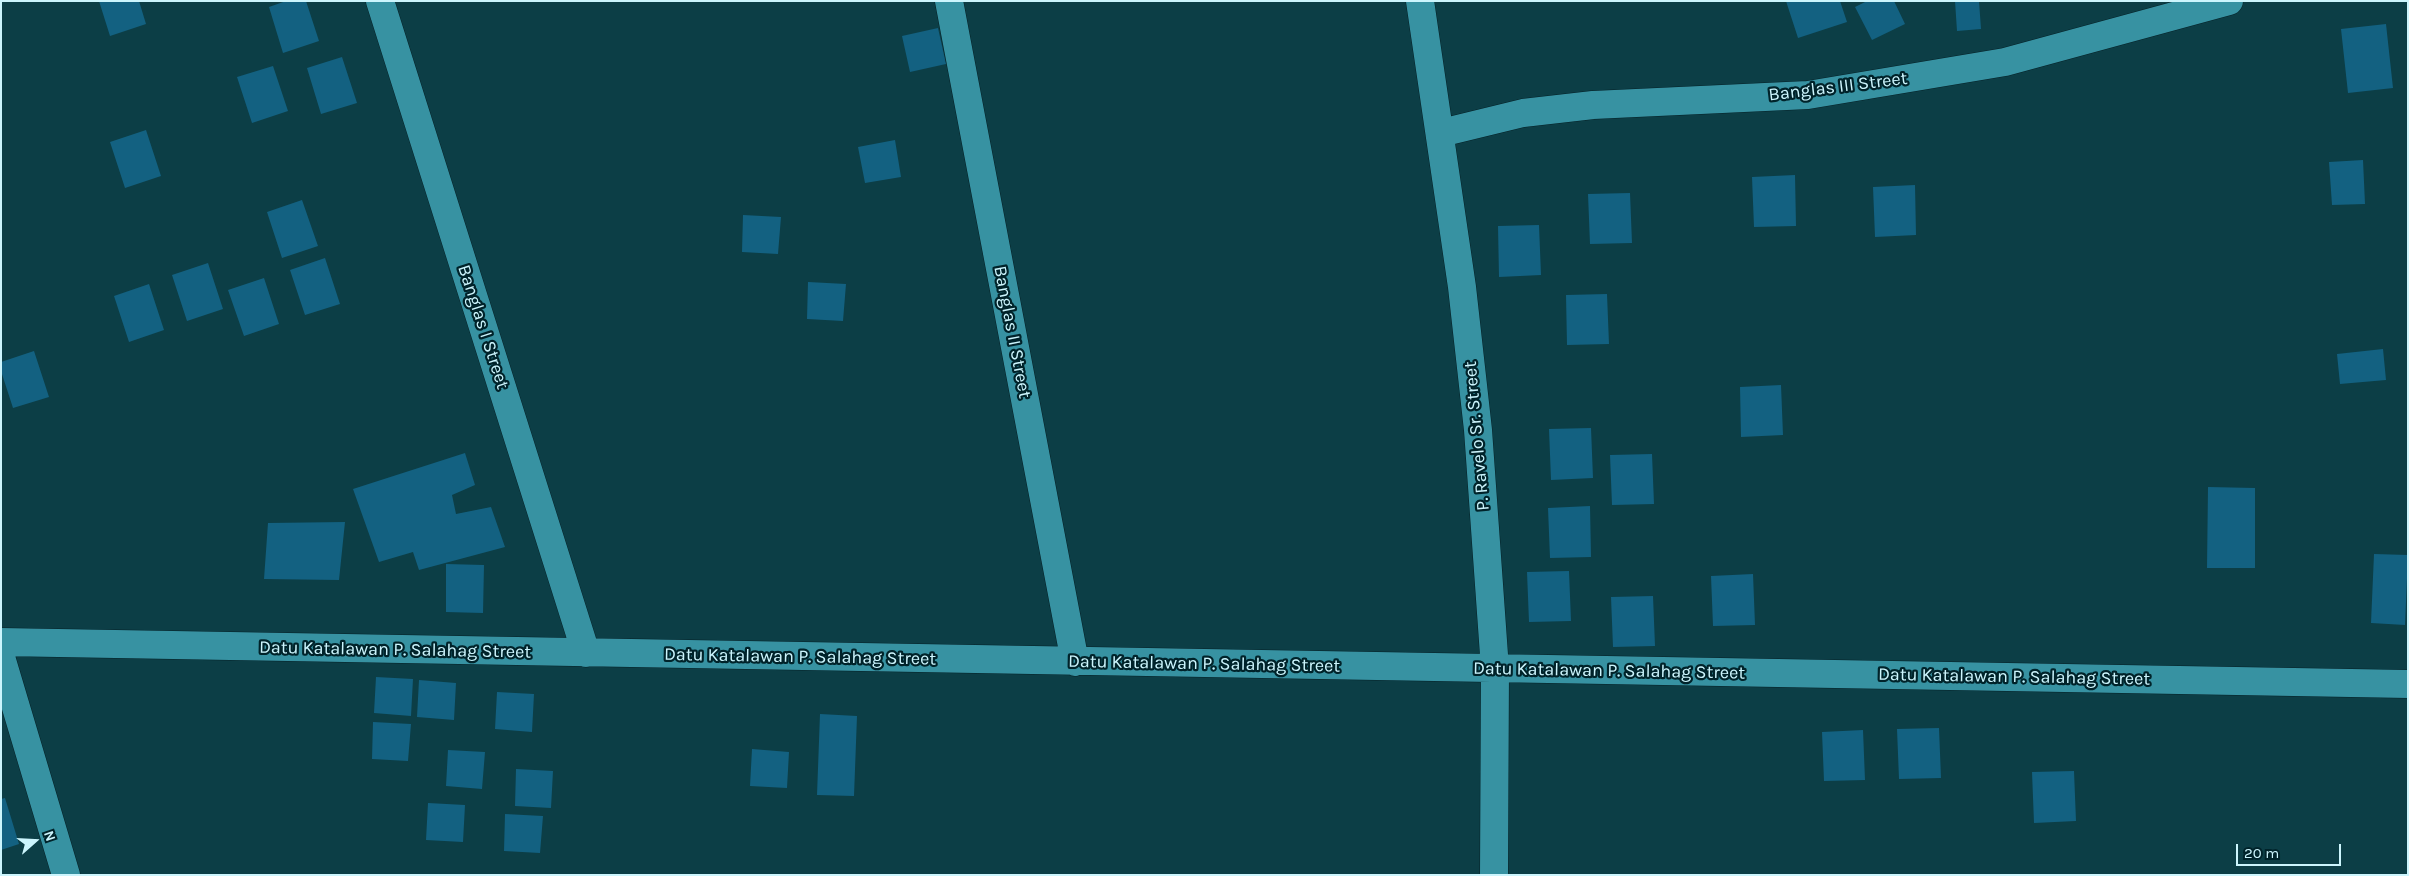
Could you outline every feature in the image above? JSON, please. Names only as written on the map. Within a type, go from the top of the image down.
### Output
[{"type":"street","name":"Banglas I Street","points":[[380,1],[586,653]]},
{"type":"street","name":"Banglas II Street","points":[[949,1],[1075,662]]},
{"type":"street","name":"P. Ravelo Sr. Street","points":[[1420,1],[1441,133],[1462,288],[1478,430],[1495,669],[1494,875]]},
{"type":"street","name":"Banglas III Street","points":[[1441,133],[1532,112],[1593,105],[1808,94],[2005,62],[2229,1]]},
{"type":"street","name":"Datu Katalawan P. Salahag Street","points":[[1,642],[2408,684]]},
{"type":"street","points":[[1,657],[66,875]]},
{"type":"building","points":[[99,1],[139,1],[146,24],[110,36]]},
{"type":"building","points":[[286,1],[306,1],[319,41],[283,53],[269,7]]},
{"type":"building","points":[[1786,1],[1840,1],[1847,22],[1798,38]]},
{"type":"building","points":[[1867,1],[1894,1],[1905,24],[1872,40],[1855,7]]},
{"type":"building","points":[[1955,1],[1979,1],[1981,29],[1957,31]]},
{"type":"building","points":[[2386,24],[2393,88],[2348,93],[2341,29]]},
{"type":"building","points":[[938,28],[946,64],[910,72],[902,36]]},
{"type":"building","points":[[342,57],[357,103],[321,114],[307,68]]},
{"type":"building","points":[[273,66],[288,111],[252,123],[237,77]]},
{"type":"building","points":[[146,130],[161,176],[125,188],[110,142]]},
{"type":"building","points":[[895,140],[901,177],[865,183],[858,147]]},
{"type":"building","points":[[2363,160],[2365,204],[2332,205],[2329,162]]},
{"type":"building","points":[[1795,175],[1796,226],[1754,227],[1752,177]]},
{"type":"building","points":[[1915,185],[1916,235],[1875,237],[1873,187]]},
{"type":"building","points":[[1630,193],[1632,243],[1590,244],[1588,194]]},
{"type":"building","points":[[302,200],[318,246],[282,258],[267,212]]},
{"type":"building","points":[[743,215],[781,217],[778,254],[742,252]]},
{"type":"building","points":[[1539,225],[1541,275],[1499,277],[1498,226]]},
{"type":"building","points":[[325,258],[340,304],[305,315],[290,270]]},
{"type":"building","points":[[208,263],[223,309],[187,321],[172,275]]},
{"type":"building","points":[[264,278],[279,324],[244,336],[228,290]]},
{"type":"building","points":[[808,282],[846,284],[843,321],[807,319]]},
{"type":"building","points":[[149,284],[164,330],[129,342],[114,296]]},
{"type":"building","points":[[1607,294],[1609,344],[1567,345],[1566,295]]},
{"type":"building","points":[[2383,349],[2386,380],[2340,384],[2337,354]]},
{"type":"building","points":[[34,351],[49,397],[13,408],[1,371],[1,362]]},
{"type":"building","points":[[1781,385],[1783,435],[1741,437],[1740,387]]},
{"type":"building","points":[[1591,428],[1593,478],[1551,480],[1549,429]]},
{"type":"building","points":[[465,453],[475,485],[452,495],[456,514],[491,507],[505,547],[419,570],[413,552],[379,562],[353,489]]},
{"type":"building","points":[[1652,454],[1654,504],[1612,505],[1610,455]]},
{"type":"building","points":[[2208,487],[2255,488],[2255,568],[2207,568]]},
{"type":"building","points":[[1590,506],[1591,557],[1550,558],[1548,508]]},
{"type":"building","points":[[345,522],[339,580],[264,579],[268,523]]},
{"type":"building","points":[[2374,554],[2408,555],[2405,625],[2371,623]]},
{"type":"building","points":[[446,564],[484,565],[483,613],[446,612]]},
{"type":"building","points":[[1569,571],[1571,621],[1529,622],[1527,572]]},
{"type":"building","points":[[1753,574],[1755,625],[1713,626],[1711,576]]},
{"type":"building","points":[[1653,596],[1655,646],[1613,647],[1611,597]]},
{"type":"building","points":[[376,677],[413,679],[411,716],[374,713]]},
{"type":"building","points":[[419,680],[456,683],[454,720],[417,717]]},
{"type":"building","points":[[497,692],[534,694],[532,732],[495,729]]},
{"type":"building","points":[[820,714],[857,716],[854,796],[817,795]]},
{"type":"building","points":[[373,722],[411,724],[408,761],[372,759]]},
{"type":"building","points":[[1939,728],[1941,778],[1899,779],[1897,729]]},
{"type":"building","points":[[1863,730],[1865,780],[1824,781],[1822,732]]},
{"type":"building","points":[[752,749],[789,752],[787,788],[750,786]]},
{"type":"building","points":[[448,750],[485,752],[482,789],[446,786]]},
{"type":"building","points":[[516,769],[553,771],[551,808],[515,806]]},
{"type":"building","points":[[2074,771],[2076,821],[2034,823],[2032,772]]},
{"type":"building","points":[[5,798],[19,844],[1,850],[1,799]]},
{"type":"building","points":[[428,803],[465,805],[463,842],[426,840]]},
{"type":"building","points":[[505,814],[543,816],[540,853],[504,851]]}]
